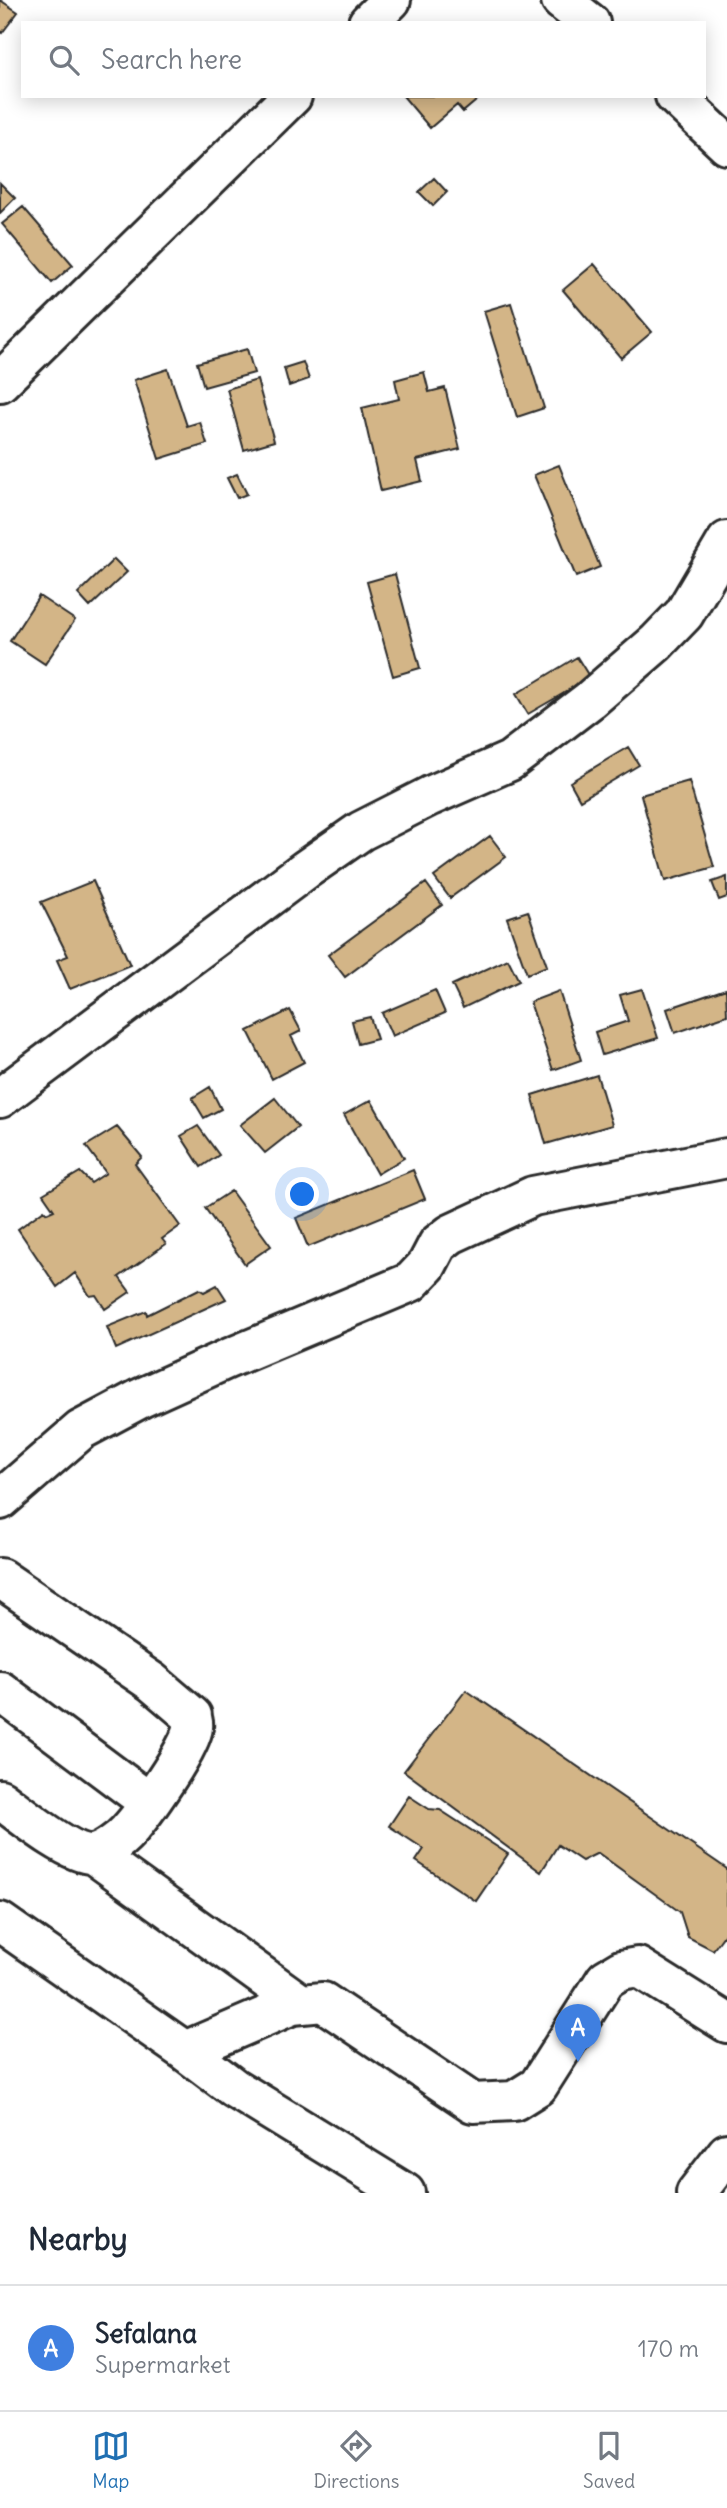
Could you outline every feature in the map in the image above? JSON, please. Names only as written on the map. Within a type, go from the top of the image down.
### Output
[{"type":"street","points":[[370,21],[391,0]]},
{"type":"street","points":[[561,0],[587,21]]},
{"type":"street","points":[[0,382],[290,98]]},
{"type":"street","points":[[678,98],[727,145]]},
{"type":"street","points":[[0,1098],[361,831],[430,796],[510,761],[590,700],[656,643],[684,614],[727,541]]},
{"type":"street","points":[[0,1500],[80,1430],[227,1359],[411,1282],[427,1265],[438,1244],[451,1234],[533,1196],[727,1158]]},
{"type":"street","points":[[3,1587],[152,1682],[192,1716],[193,1728],[177,1762],[150,1803],[127,1832],[93,1854]]},
{"type":"street","points":[[0,1690],[150,1803]]},
{"type":"street","points":[[0,1799],[74,1850],[93,1854],[301,2004]]},
{"type":"street","points":[[0,1922],[185,2050],[234,2088],[405,2193]]},
{"type":"street","points":[[185,2050],[292,2005],[323,2002],[473,2103],[514,2101],[538,2086],[606,1979],[621,1969],[638,1967],[727,2023]]},
{"type":"street","points":[[696,2193],[727,2153]]},
{"type":"building","points":[[0,0],[18,12],[2,33],[0,31]]},
{"type":"building","points":[[405,98],[480,98],[463,112],[457,105],[430,128]]},
{"type":"building","points":[[434,178],[447,192],[433,206],[419,192]]},
{"type":"building","points":[[0,183],[15,198],[0,213]]},
{"type":"building","points":[[23,207],[73,265],[52,283],[2,224]]},
{"type":"building","points":[[594,264],[652,332],[621,358],[563,290]]},
{"type":"building","points":[[511,303],[544,408],[517,417],[484,311]]},
{"type":"building","points":[[247,349],[254,373],[204,387],[197,363]]},
{"type":"building","points":[[303,362],[309,379],[289,386],[284,368]]},
{"type":"building","points":[[168,369],[187,426],[200,422],[207,444],[159,459],[134,380]]},
{"type":"building","points":[[424,372],[429,392],[445,388],[460,449],[417,460],[422,481],[381,491],[362,408],[399,399],[395,380]]},
{"type":"building","points":[[257,380],[274,441],[244,450],[227,389]]},
{"type":"building","points":[[559,465],[600,567],[576,577],[534,475]]},
{"type":"building","points":[[237,474],[247,494],[237,498],[227,478]]},
{"type":"building","points":[[114,559],[127,572],[90,607],[78,594]]},
{"type":"building","points":[[395,574],[420,668],[393,676],[367,582]]},
{"type":"building","points":[[39,596],[75,620],[45,664],[10,641]]},
{"type":"building","points":[[577,657],[590,678],[528,714],[516,694]]},
{"type":"building","points":[[628,747],[639,765],[580,800],[570,782]]},
{"type":"building","points":[[689,781],[714,867],[665,881],[641,795]]},
{"type":"building","points":[[490,836],[506,857],[450,898],[434,877]]},
{"type":"building","points":[[727,877],[727,897],[719,900],[712,882]]},
{"type":"building","points":[[93,881],[130,965],[70,989],[57,960],[68,956],[41,902]]},
{"type":"building","points":[[426,883],[442,905],[345,977],[328,955]]},
{"type":"building","points":[[528,911],[547,966],[527,974],[507,918]]},
{"type":"building","points":[[508,959],[519,981],[463,1008],[452,985]]},
{"type":"building","points":[[642,989],[658,1038],[602,1055],[595,1032],[628,1021],[620,995]]},
{"type":"building","points":[[726,989],[727,1015],[675,1033],[667,1009]]},
{"type":"building","points":[[435,990],[445,1013],[392,1036],[382,1013]]},
{"type":"building","points":[[559,991],[581,1060],[553,1070],[530,1002]]},
{"type":"building","points":[[290,1010],[301,1031],[291,1036],[304,1062],[272,1079],[248,1031]]},
{"type":"building","points":[[370,1017],[377,1039],[358,1044],[352,1021]]},
{"type":"building","points":[[597,1075],[612,1125],[546,1144],[532,1095]]},
{"type":"building","points":[[210,1087],[221,1109],[204,1118],[192,1098]]},
{"type":"building","points":[[275,1098],[298,1127],[265,1153],[240,1125]]},
{"type":"building","points":[[371,1100],[404,1158],[377,1174],[344,1115]]},
{"type":"building","points":[[198,1126],[219,1155],[201,1167],[181,1136]]},
{"type":"building","points":[[117,1127],[142,1157],[135,1164],[180,1226],[162,1239],[166,1244],[119,1277],[130,1292],[105,1309],[96,1295],[90,1296],[75,1273],[57,1287],[18,1229],[44,1210],[47,1213],[54,1210],[43,1194],[80,1172],[91,1183],[106,1173],[86,1146]]},
{"type":"building","points":[[413,1170],[425,1199],[308,1247],[296,1218]]},
{"type":"building","points":[[231,1191],[271,1246],[245,1264],[205,1208]]},
{"type":"building","points":[[217,1285],[226,1299],[116,1349],[107,1327],[146,1311],[147,1315],[199,1289],[204,1292]]},
{"type":"building","points":[[466,1690],[727,1869],[727,1931],[713,1950],[688,1937],[680,1912],[598,1853],[582,1861],[558,1845],[541,1872],[404,1771]]},
{"type":"building","points":[[409,1796],[429,1809],[440,1810],[508,1854],[476,1901],[416,1861],[424,1849],[389,1826]]},
{"type":"place","name":"Sefalana","points":[[578,2062]]}]
